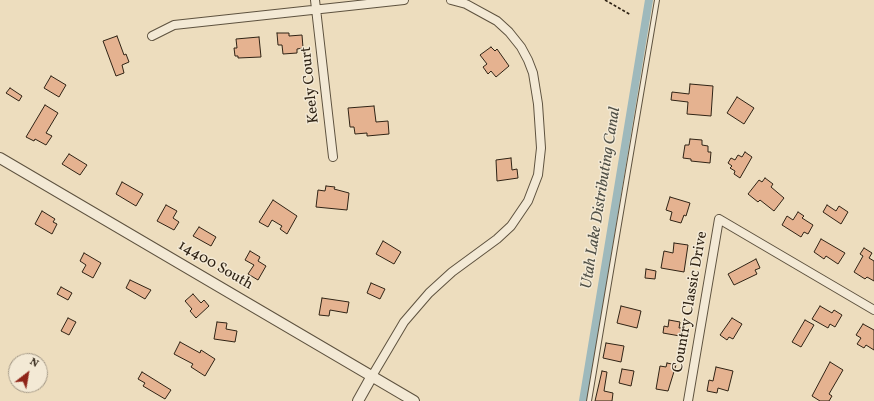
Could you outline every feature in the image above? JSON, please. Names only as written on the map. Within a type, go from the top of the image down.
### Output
[{"type":"street","name":"Keely Court","points":[[315,0],[332,157]]},
{"type":"street","points":[[152,36],[174,25],[404,0]]},
{"type":"street","points":[[358,401],[404,322],[428,293],[452,272],[497,239],[511,226],[528,201],[538,175],[541,160],[538,104],[533,73],[528,60],[513,37],[497,21],[466,4],[450,0]]},
{"type":"street","name":"14400 South","points":[[0,158],[414,401]]},
{"type":"street","name":"Country Classic Drive","points":[[688,401],[719,219],[874,310]]},
{"type":"lane","points":[[589,401],[657,0]]},
{"type":"path","points":[[605,0],[630,15]]},
{"type":"building","points":[[277,33],[289,33],[289,36],[302,35],[303,48],[297,49],[297,53],[283,54],[282,45],[278,45]]},
{"type":"building","points":[[117,36],[124,55],[126,54],[129,62],[122,65],[124,73],[116,76],[103,41]]},
{"type":"building","points":[[259,37],[261,57],[238,58],[238,56],[235,56],[234,48],[237,48],[236,39]]},
{"type":"building","points":[[491,47],[495,51],[497,49],[509,66],[496,77],[491,71],[488,74],[483,67],[487,64],[480,55]]},
{"type":"building","points":[[51,76],[66,85],[59,97],[44,88]]},
{"type":"building","points":[[690,84],[713,86],[711,116],[687,114],[688,102],[671,100],[672,92],[689,94]]},
{"type":"building","points":[[10,88],[22,96],[19,101],[6,93]]},
{"type":"building","points":[[737,97],[754,108],[744,124],[727,113]]},
{"type":"building","points":[[45,105],[58,113],[46,133],[52,136],[46,145],[35,139],[34,141],[26,137]]},
{"type":"building","points":[[374,106],[376,122],[388,121],[389,134],[367,136],[367,133],[355,134],[354,127],[350,127],[348,108]]},
{"type":"building","points":[[690,139],[702,140],[702,145],[708,146],[708,152],[711,152],[710,163],[691,161],[691,159],[683,158],[685,145],[689,145]]},
{"type":"building","points":[[745,152],[752,157],[740,178],[734,174],[735,171],[730,168],[732,166],[728,163],[731,158],[735,160],[738,155],[742,157]]},
{"type":"building","points":[[69,154],[87,165],[80,175],[62,164]]},
{"type":"building","points":[[511,158],[512,170],[517,169],[518,178],[497,181],[496,160]]},
{"type":"building","points":[[765,178],[773,184],[771,187],[784,198],[774,211],[760,200],[758,202],[748,194],[759,180],[762,182]]},
{"type":"building","points":[[122,182],[143,194],[136,206],[116,194]]},
{"type":"building","points":[[326,186],[335,187],[334,189],[349,193],[347,210],[316,207],[318,190],[325,191]]},
{"type":"building","points":[[670,197],[690,203],[686,216],[684,215],[681,223],[670,220],[672,212],[666,210]]},
{"type":"building","points":[[273,200],[297,216],[287,234],[280,229],[282,226],[272,220],[268,227],[259,222]]},
{"type":"building","points":[[166,205],[177,211],[173,218],[179,222],[174,230],[157,221]]},
{"type":"building","points":[[827,205],[836,211],[839,206],[848,212],[841,224],[823,212]]},
{"type":"building","points":[[42,211],[55,219],[53,222],[57,224],[52,234],[35,224]]},
{"type":"building","points":[[798,212],[804,216],[802,218],[813,225],[808,234],[804,232],[801,237],[782,225],[787,216],[793,220]]},
{"type":"building","points":[[199,227],[216,237],[211,246],[193,236]]},
{"type":"building","points":[[821,239],[845,253],[838,264],[826,256],[824,259],[814,252]]},
{"type":"building","points":[[383,241],[401,252],[394,264],[376,254]]},
{"type":"building","points":[[674,243],[688,245],[684,272],[661,268],[664,251],[673,253]]},
{"type":"building","points":[[864,248],[872,253],[869,258],[874,261],[874,281],[867,277],[865,279],[854,272],[863,256],[860,254]]},
{"type":"building","points":[[250,251],[260,257],[258,261],[266,266],[258,280],[248,274],[254,265],[245,260]]},
{"type":"building","points":[[84,253],[101,263],[93,278],[82,272],[86,265],[80,261]]},
{"type":"building","points":[[756,259],[760,268],[755,270],[757,274],[734,285],[728,274]]},
{"type":"building","points":[[646,269],[656,271],[655,279],[645,278]]},
{"type":"building","points":[[130,280],[151,290],[145,299],[126,288]]},
{"type":"building","points":[[371,283],[385,289],[380,299],[367,293]]},
{"type":"building","points":[[61,287],[72,293],[68,300],[57,294]]},
{"type":"building","points":[[193,294],[201,303],[204,300],[209,306],[196,318],[190,311],[192,309],[185,301]]},
{"type":"building","points":[[322,298],[349,302],[347,313],[330,310],[329,316],[319,315]]},
{"type":"building","points":[[621,306],[641,311],[637,328],[617,323]]},
{"type":"building","points":[[820,306],[832,313],[834,310],[842,315],[835,327],[830,324],[828,328],[812,319]]},
{"type":"building","points":[[68,318],[76,322],[69,335],[61,331]]},
{"type":"building","points":[[732,318],[742,324],[733,339],[729,337],[727,340],[720,335]]},
{"type":"building","points":[[669,320],[680,322],[679,328],[682,328],[680,336],[663,333],[664,326],[668,327]]},
{"type":"building","points":[[805,320],[814,325],[801,347],[792,342]]},
{"type":"building","points":[[217,322],[227,323],[226,329],[237,331],[235,342],[214,339]]},
{"type":"building","points":[[863,324],[874,330],[874,350],[866,345],[864,348],[857,344],[861,338],[856,335]]},
{"type":"building","points":[[180,342],[200,353],[201,350],[215,359],[205,376],[191,367],[193,364],[174,354]]},
{"type":"building","points":[[606,343],[624,346],[621,362],[603,358]]},
{"type":"building","points":[[830,362],[843,370],[829,394],[832,396],[829,401],[820,401],[812,396]]},
{"type":"building","points":[[667,363],[676,365],[668,391],[656,389],[660,366],[666,367]]},
{"type":"building","points":[[716,367],[733,371],[728,391],[718,388],[717,393],[707,391],[709,380],[713,381]]},
{"type":"building","points":[[622,369],[634,371],[631,386],[619,383]]},
{"type":"building","points":[[602,371],[607,372],[604,391],[613,393],[612,401],[595,401]]},
{"type":"building","points":[[142,372],[171,390],[165,399],[143,386],[145,383],[138,379]]},
{"type":"waterway","name":"Utah Lake Distributing Canal","points":[[583,401],[649,0]]}]
